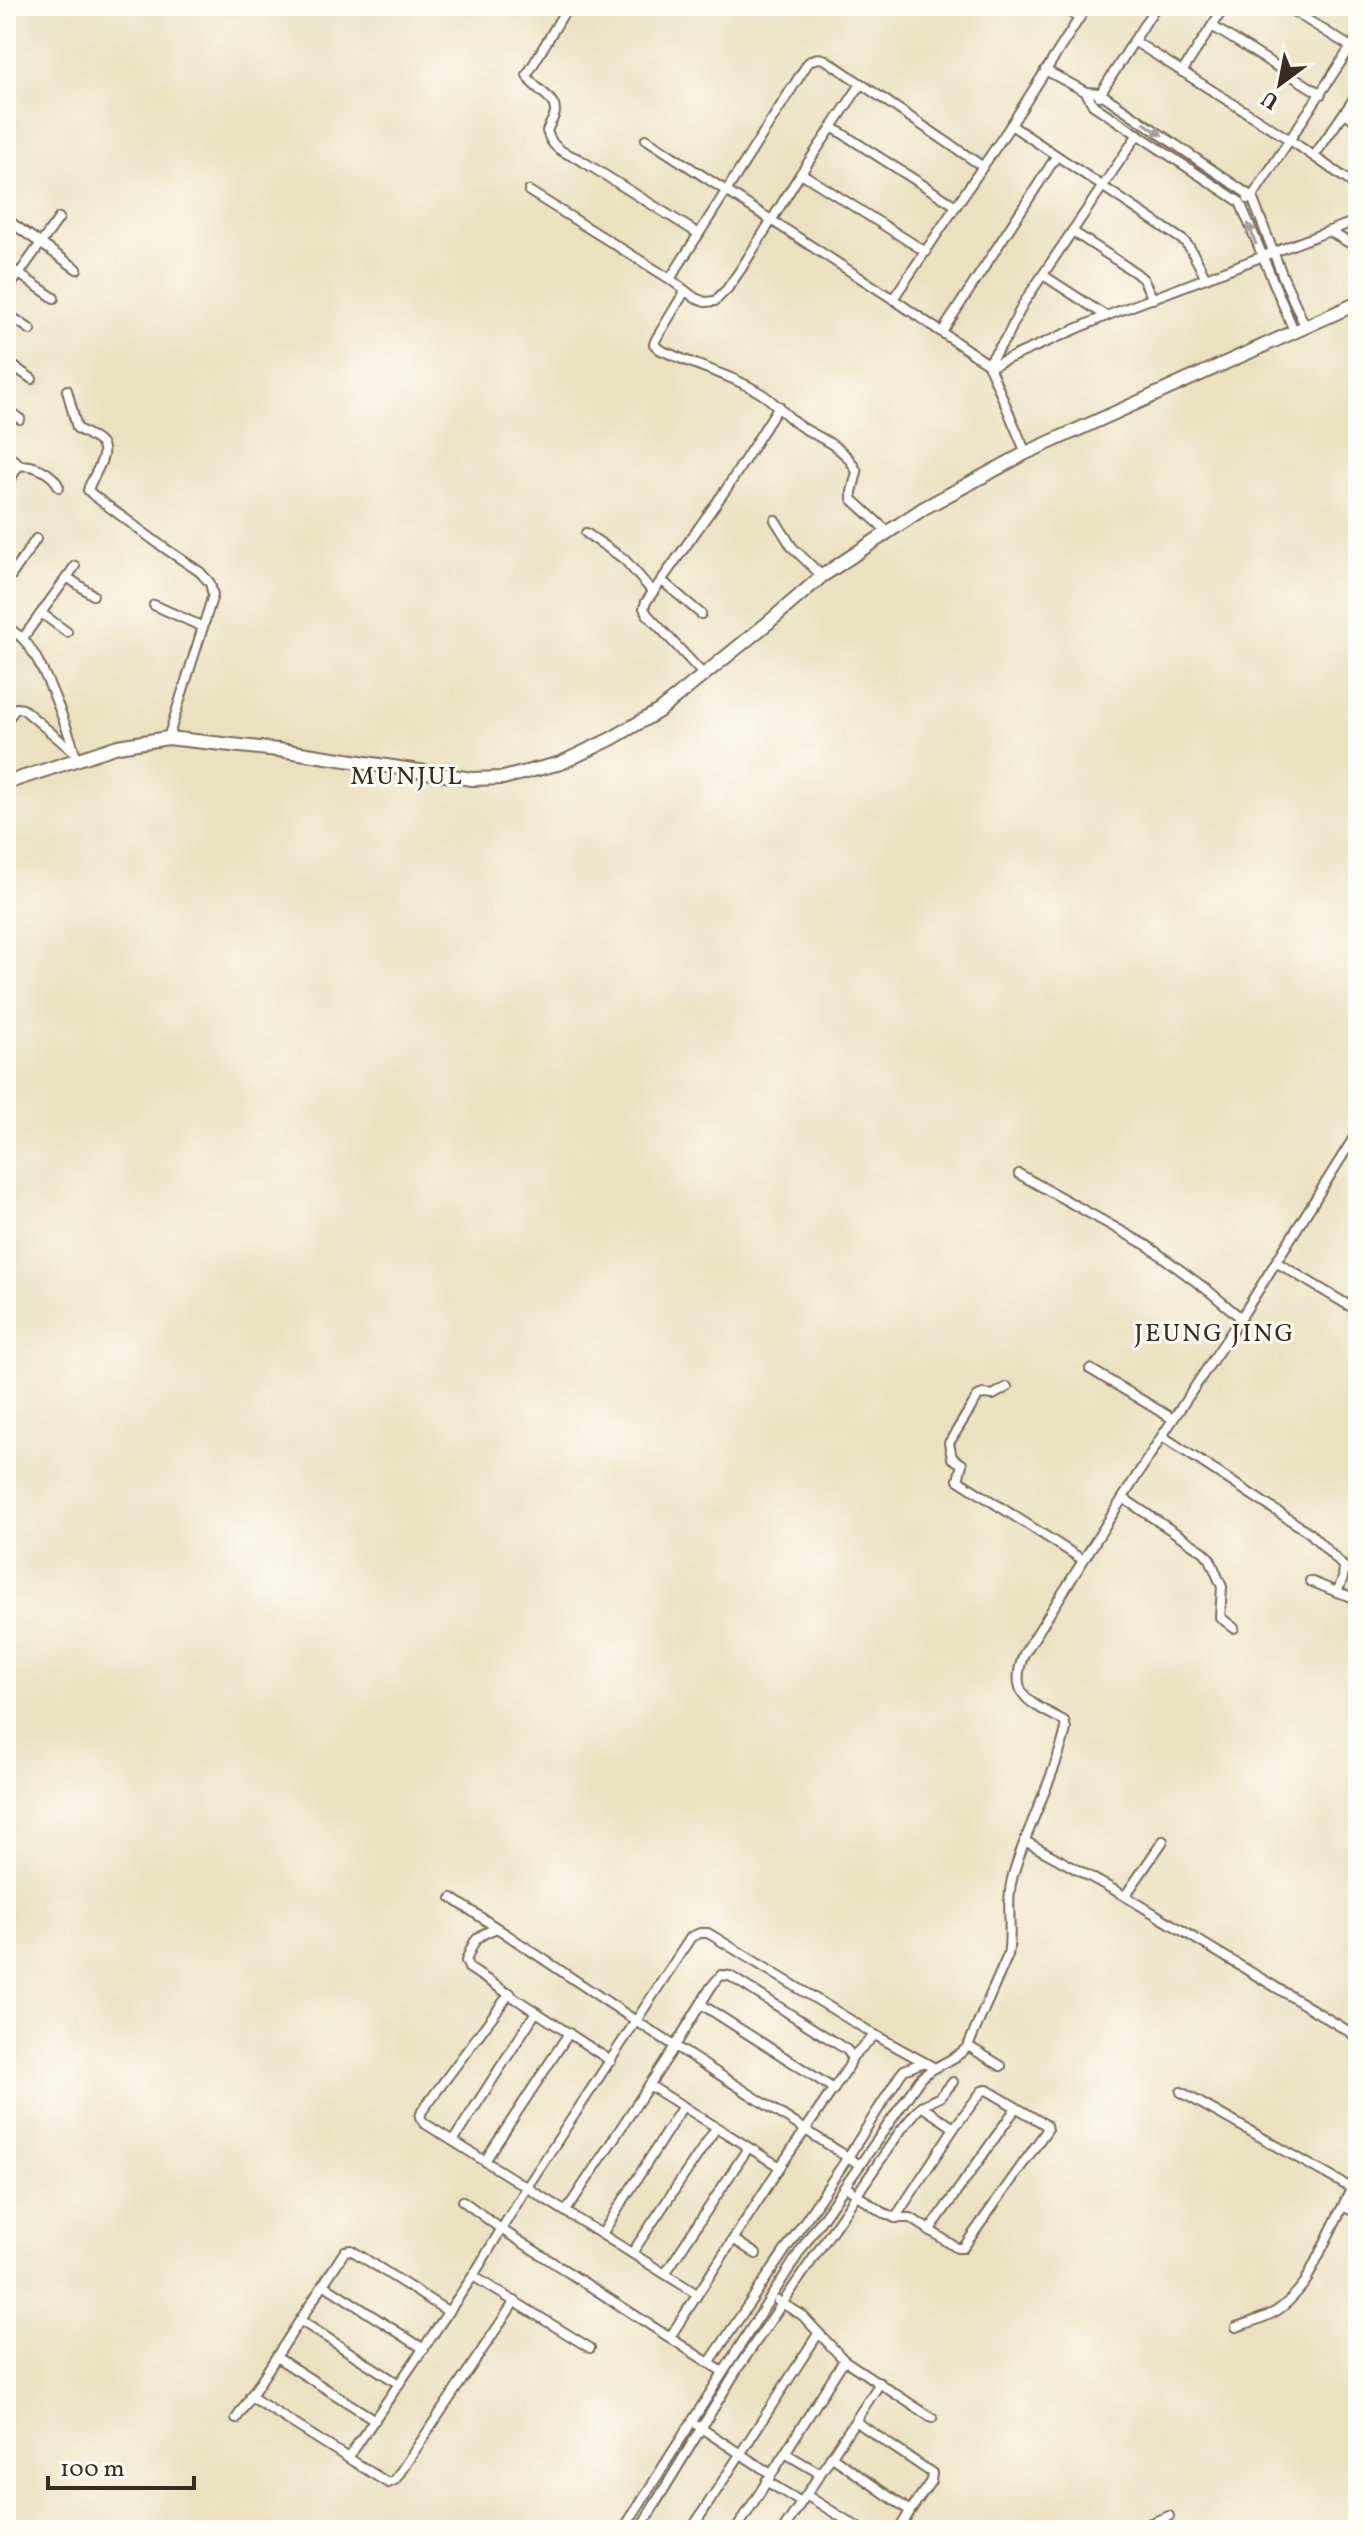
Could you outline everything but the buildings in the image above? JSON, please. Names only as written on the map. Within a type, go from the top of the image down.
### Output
[{"type":"street","points":[[568,6],[527,75],[555,108],[547,131],[551,143],[559,151],[579,159],[699,234]]},
{"type":"street","points":[[1061,6],[1079,18]]},
{"type":"street","points":[[893,299],[1087,6]]},
{"type":"street","points":[[1093,105],[1156,6]]},
{"type":"street","points":[[1182,72],[1225,6]]},
{"type":"street","points":[[1285,6],[1351,47]]},
{"type":"street","points":[[1212,26],[1321,94]]},
{"type":"street","points":[[1240,202],[1252,197],[1358,36]]},
{"type":"street","points":[[1134,41],[1358,187]]},
{"type":"street","points":[[670,279],[813,59],[820,57],[826,60],[982,166]]},
{"type":"street","points":[[1045,70],[1086,92],[1100,93],[1252,197],[1300,328]]},
{"type":"street","points":[[529,191],[685,291],[705,302],[715,301],[727,289],[861,84]]},
{"type":"street","points":[[1086,92],[1093,105],[1240,202],[1262,258],[1300,328]]},
{"type":"street","points":[[1314,156],[1358,93]]},
{"type":"street","points":[[1344,113],[1358,122]]},
{"type":"street","points":[[1011,125],[1184,241],[1206,278]]},
{"type":"street","points":[[832,127],[956,206]]},
{"type":"street","points":[[989,366],[1043,275],[1138,134]]},
{"type":"street","points":[[646,139],[893,299],[989,366],[1026,453]]},
{"type":"street","points":[[942,332],[1056,157]]},
{"type":"street","points":[[801,173],[926,252]]},
{"type":"street","points":[[6,292],[59,218]]},
{"type":"street","points":[[6,219],[77,269]]},
{"type":"street","points":[[989,366],[1106,316],[1358,220]]},
{"type":"street","points":[[1072,231],[1136,273],[1153,299]]},
{"type":"street","points":[[1329,231],[1358,248]]},
{"type":"street","points":[[6,265],[54,298]]},
{"type":"street","points":[[1043,275],[1106,316]]},
{"type":"street","points":[[685,291],[654,344],[687,363],[736,380],[779,406],[796,423],[838,447],[857,472],[852,499],[888,532]]},
{"type":"street","points":[[6,783],[76,756],[168,738],[287,751],[472,779],[503,778],[561,763],[659,711],[822,576],[924,508],[1026,453],[1358,303]]},
{"type":"street","points":[[6,313],[31,330]]},
{"type":"street","points":[[6,361],[32,379]]},
{"type":"street","points":[[67,390],[77,428],[104,448],[88,490],[200,572],[210,583],[213,595],[168,738]]},
{"type":"street","points":[[703,674],[644,608],[779,406]]},
{"type":"street","points":[[6,409],[20,419]]},
{"type":"street","points":[[6,455],[18,466]]},
{"type":"street","points":[[18,466],[26,465],[46,473],[56,480],[59,487]]},
{"type":"street","points":[[6,487],[18,466]]},
{"type":"street","points":[[775,520],[792,547],[822,576]]},
{"type":"street","points":[[586,533],[624,559],[653,592]]},
{"type":"street","points":[[6,583],[36,539]]},
{"type":"street","points":[[23,638],[75,566]]},
{"type":"street","points":[[67,577],[93,595]]},
{"type":"street","points":[[661,580],[701,614]]},
{"type":"street","points":[[154,605],[203,627]]},
{"type":"street","points":[[41,613],[67,632]]},
{"type":"street","points":[[6,627],[23,638],[53,695],[76,756]]},
{"type":"street","points":[[6,721],[19,707],[76,756]]},
{"type":"street","points":[[623,2530],[806,2242],[920,2079],[933,2067],[954,2059],[968,2046],[1008,1955],[1011,1941],[1007,1904],[1012,1876],[1066,1729],[1064,1721],[1023,1696],[1017,1671],[1024,1654],[1358,1131]]},
{"type":"street","points":[[1019,1174],[1148,1246],[1241,1318]]},
{"type":"street","points":[[1276,1262],[1358,1311]]},
{"type":"street","points":[[1090,1369],[1173,1419]]},
{"type":"street","points":[[1007,1387],[993,1395],[978,1396],[949,1443],[952,1458],[962,1464],[957,1477],[960,1482],[1083,1560]]},
{"type":"street","points":[[1162,1436],[1310,1533],[1344,1567],[1337,1592]]},
{"type":"street","points":[[1123,1498],[1210,1559],[1222,1587],[1220,1617],[1234,1628]]},
{"type":"street","points":[[1310,1581],[1358,1599]]},
{"type":"street","points":[[1025,1841],[1125,1896],[1358,2037]]},
{"type":"street","points":[[1125,1896],[1163,1841]]},
{"type":"street","points":[[452,1898],[860,2165]]},
{"type":"street","points":[[497,1928],[475,1939],[466,1961],[469,1968],[611,2061]]},
{"type":"street","points":[[348,2458],[473,2276],[527,2187],[691,1937],[708,1933],[933,2067]]},
{"type":"street","points":[[566,2211],[721,1975],[730,1976],[847,2050],[852,2057]]},
{"type":"street","points":[[510,1993],[420,2117],[424,2123],[697,2294]]},
{"type":"street","points":[[701,2004],[834,2089]]},
{"type":"street","points":[[453,2141],[536,2012]]},
{"type":"street","points":[[485,2161],[569,2033]]},
{"type":"street","points":[[670,2337],[852,2057],[875,2035]]},
{"type":"street","points":[[968,2046],[1001,2066]]},
{"type":"street","points":[[709,2363],[904,2070],[924,2062]]},
{"type":"street","points":[[639,2530],[738,2368],[879,2162],[921,2106],[940,2097],[953,2082]]},
{"type":"street","points":[[649,2085],[780,2167]]},
{"type":"street","points":[[846,2187],[880,2211],[895,2218],[911,2218],[957,2248],[963,2248],[1047,2130],[1046,2125],[987,2090],[982,2091],[895,2218]]},
{"type":"street","points":[[1181,2092],[1351,2188]]},
{"type":"street","points":[[602,2234],[683,2106]]},
{"type":"street","points":[[921,2106],[954,2128]]},
{"type":"street","points":[[929,2231],[1016,2108]]},
{"type":"street","points":[[632,2253],[716,2128]]},
{"type":"street","points":[[665,2274],[748,2148]]},
{"type":"street","points":[[867,2155],[879,2162]]},
{"type":"street","points":[[1236,2327],[1273,2315],[1306,2281],[1358,2175]]},
{"type":"street","points":[[463,2201],[501,2229],[723,2372]]},
{"type":"street","points":[[1343,2206],[1358,2214]]},
{"type":"street","points":[[733,2239],[756,2254]]},
{"type":"street","points":[[236,2419],[345,2251],[351,2250],[449,2312]]},
{"type":"street","points":[[473,2276],[590,2348]]},
{"type":"street","points":[[765,2279],[777,2287]]},
{"type":"street","points":[[323,2284],[424,2349]]},
{"type":"street","points":[[771,2297],[802,2315],[844,2360],[932,2418]]},
{"type":"street","points":[[250,2396],[388,2483],[395,2480],[515,2301]]},
{"type":"street","points":[[301,2321],[399,2384]]},
{"type":"street","points":[[691,2530],[818,2334]]},
{"type":"street","points":[[276,2357],[375,2420]]},
{"type":"street","points":[[736,2530],[844,2360]]},
{"type":"street","points":[[729,2363],[738,2368]]},
{"type":"street","points":[[786,2529],[819,2473],[880,2383]]},
{"type":"street","points":[[855,2421],[932,2473],[931,2481],[899,2530]]},
{"type":"street","points":[[691,2422],[803,2499],[862,2530]]},
{"type":"street","points":[[785,2453],[819,2473]]},
{"type":"street","points":[[831,2456],[910,2511]]},
{"type":"street","points":[[1132,2530],[1169,2516]]},
{"type":"district","name":"MUNJUL","points":[[407,777]]},
{"type":"district","name":"JEUNG JING","points":[[1215,1334]]}]
